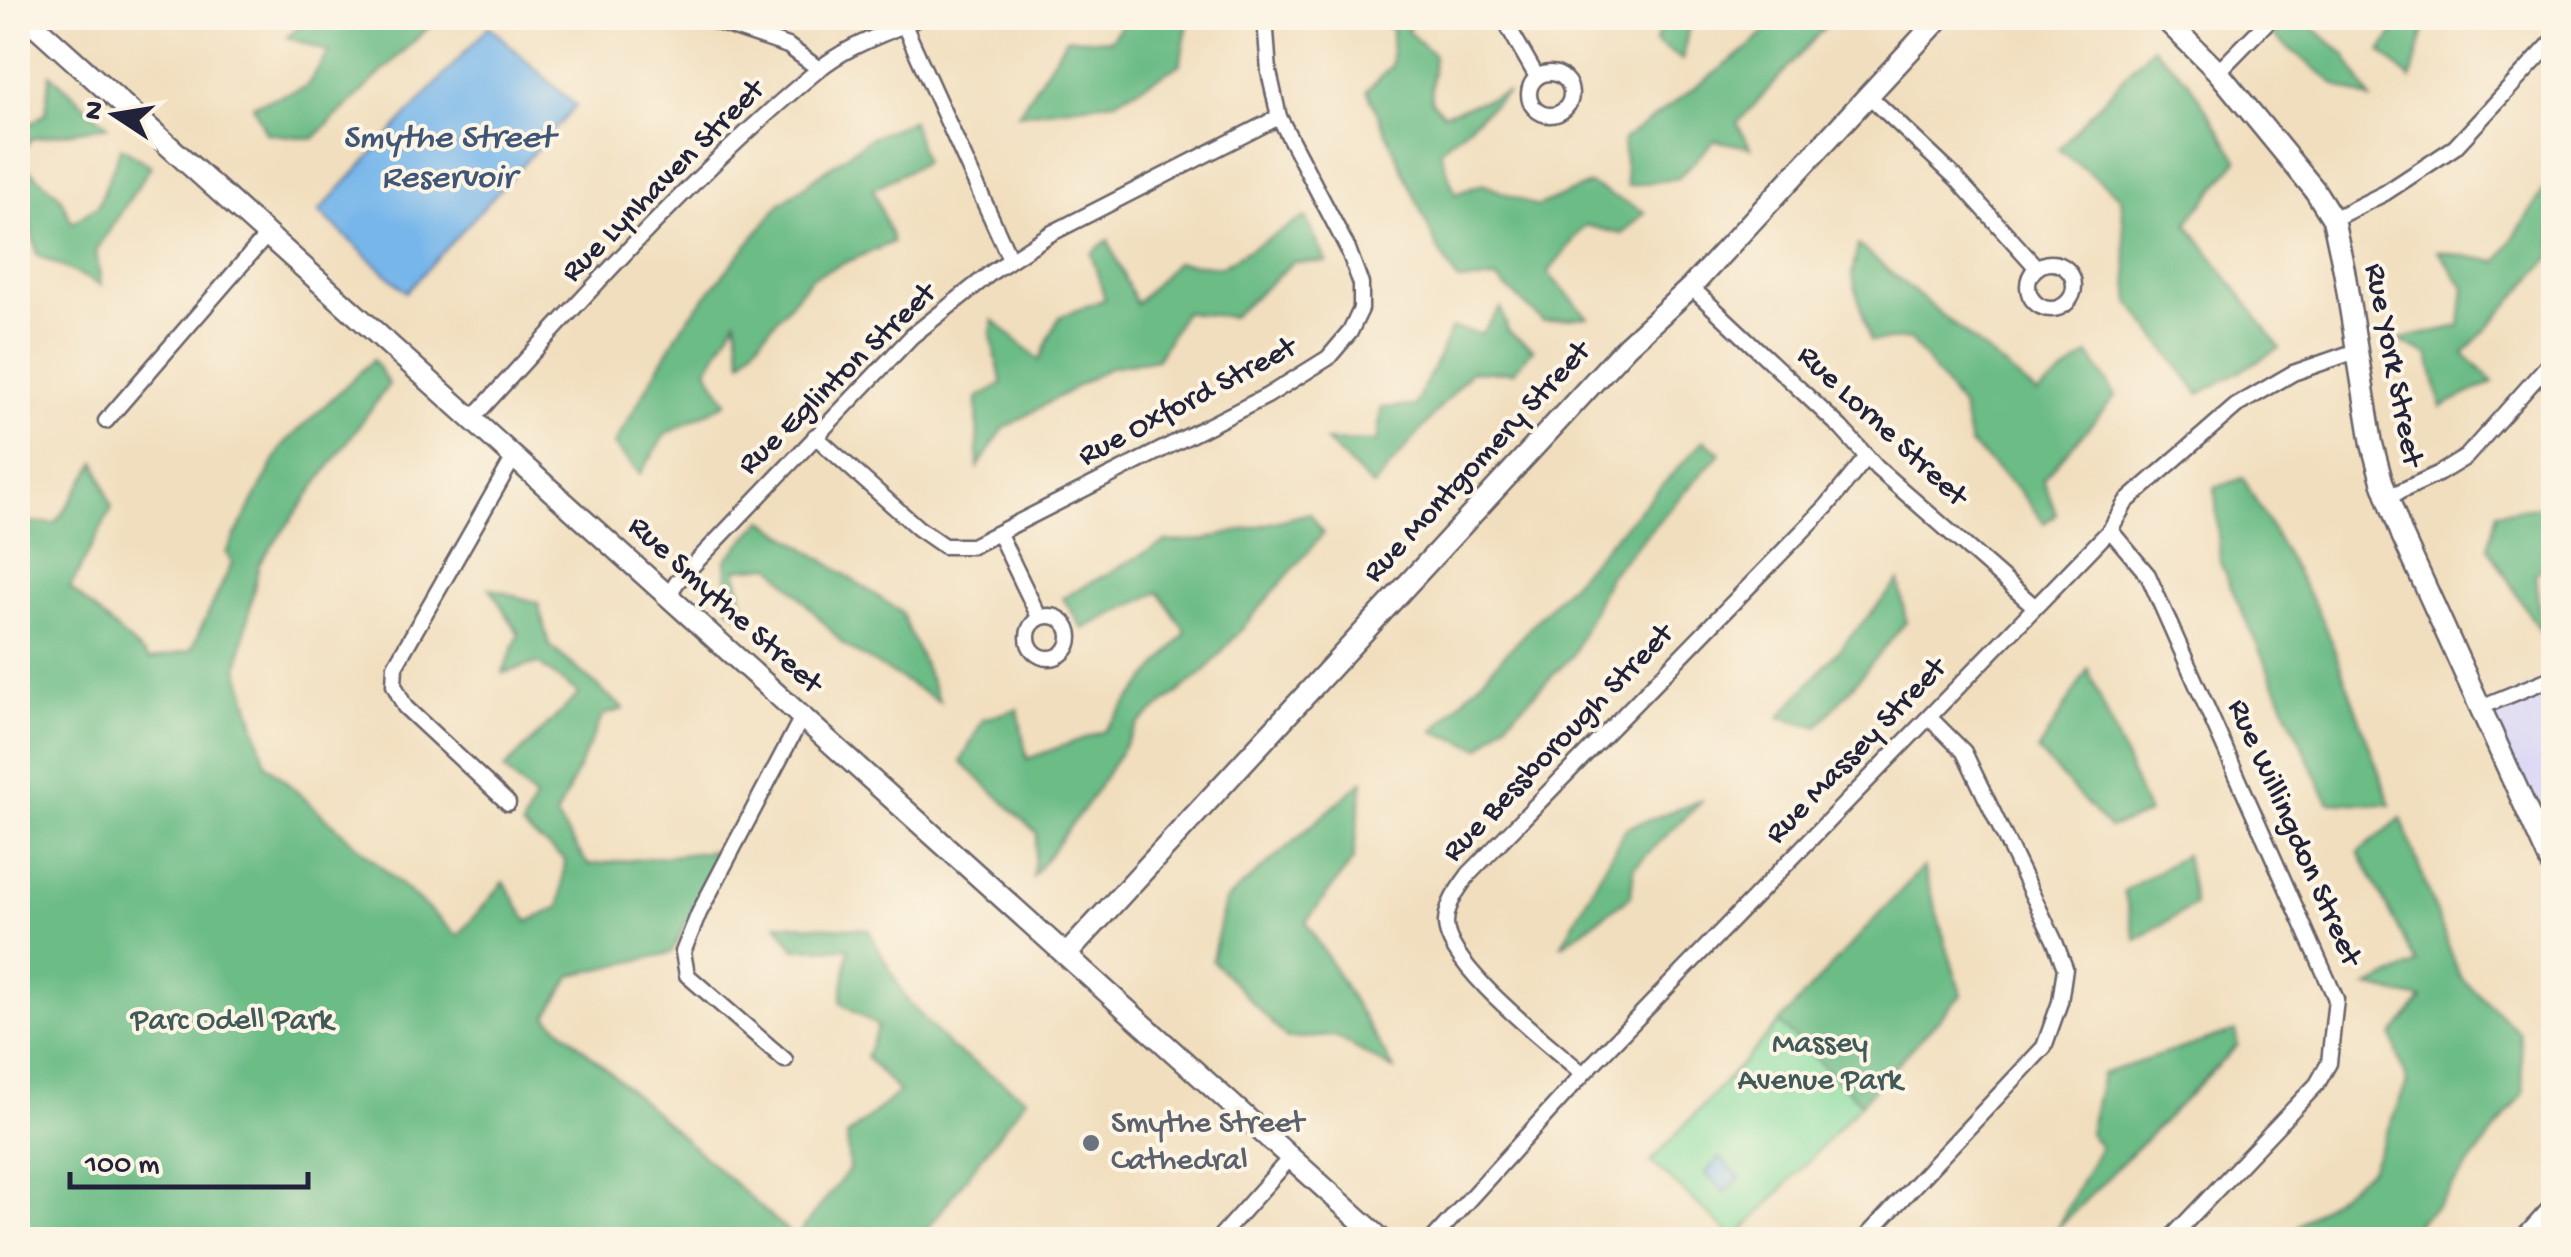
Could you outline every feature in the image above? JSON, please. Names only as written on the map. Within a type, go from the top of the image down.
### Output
[{"type":"street","name":"Rue Smythe Street","points":[[27,18],[1382,1240]]},
{"type":"street","points":[[705,18],[788,46],[819,69]]},
{"type":"street","name":"Rue Lynhaven Street","points":[[472,420],[710,166],[819,69],[866,40],[919,18]]},
{"type":"street","name":"Rue Oxford Street","points":[[815,436],[918,528],[944,546],[972,546],[1267,396],[1328,358],[1350,332],[1361,308],[1361,284],[1348,248],[1279,117],[1269,72],[1264,18]]},
{"type":"street","points":[[1506,18],[1537,77]]},
{"type":"street","name":"Rue Montgomery Street","points":[[1066,955],[1627,346],[1691,286],[1940,18]]},
{"type":"street","name":"Rue York Street","points":[[2164,18],[2218,72],[2314,190],[2332,220],[2365,410],[2388,498],[2554,870]]},
{"type":"street","points":[[2218,72],[2271,18]]},
{"type":"street","points":[[904,25],[1010,259]]},
{"type":"street","points":[[2332,220],[2384,193],[2456,147],[2554,40]]},
{"type":"street","points":[[1868,96],[1966,189],[2036,268]]},
{"type":"street","name":"Rue Eglinton Street","points":[[668,596],[677,582],[912,336],[1010,259],[1050,234],[1279,117]]},
{"type":"street","points":[[106,421],[268,235]]},
{"type":"street","name":"Rue Lorne Street","points":[[1691,286],[1827,414],[1866,458],[2034,606]]},
{"type":"street","name":"Rue Massey Street","points":[[1432,1240],[1583,1074],[2110,530],[2126,502],[2236,406],[2293,374],[2356,351]]},
{"type":"street","points":[[2388,498],[2466,457],[2554,358]]},
{"type":"street","points":[[508,803],[405,707],[394,685],[395,666],[514,457]]},
{"type":"street","name":"Rue Bessborough Street","points":[[1583,1074],[1468,971],[1451,947],[1446,925],[1451,900],[1468,874],[1827,506],[1866,458]]},
{"type":"street","name":"Rue Willingdon Street","points":[[2110,530],[2148,575],[2336,999],[2329,1063],[2316,1084],[2169,1240]]},
{"type":"street","points":[[999,534],[1040,617]]},
{"type":"street","points":[[2482,707],[2554,677]]},
{"type":"street","points":[[784,1060],[687,975],[683,952],[699,913],[802,717]]},
{"type":"street","points":[[1863,1240],[2044,1047],[2060,1002],[2065,968],[1964,752],[1930,718]]},
{"type":"street","points":[[1217,1240],[1290,1157]]},
{"type":"street","points":[[2525,1240],[2554,1208]]},
{"type":"shaded area","points":[[2553,677],[2553,870],[2481,707]]},
{"type":"green space","points":[[310,18],[438,18],[313,139],[266,133],[253,105],[306,87],[329,52],[287,37]]},
{"type":"green space","points":[[1128,18],[1189,18],[1180,65],[1115,101],[1018,114],[1067,38],[1110,40]]},
{"type":"green space","points":[[1374,18],[1416,18],[1407,31],[1434,55],[1431,101],[1444,114],[1508,92],[1440,150],[1455,194],[1483,184],[1537,207],[1589,184],[1645,212],[1622,234],[1585,225],[1548,273],[1588,317],[1543,321],[1497,279],[1458,281],[1438,249],[1367,90],[1392,65],[1392,28],[1375,23]]},
{"type":"green space","points":[[1665,18],[1680,18],[1689,26],[1682,60],[1655,42]]},
{"type":"green space","points":[[1778,18],[1833,18],[1737,124],[1751,148],[1715,140],[1678,178],[1627,186],[1623,140],[1749,48]]},
{"type":"green space","points":[[2403,18],[2432,18],[2426,22],[2411,79],[2381,52]]},
{"type":"green space","points":[[2303,20],[2345,54],[2371,100],[2336,85],[2272,35]]},
{"type":"green space","points":[[2152,47],[2187,79],[2238,160],[2187,223],[2280,348],[2199,394],[2130,302],[2121,197],[2058,149]]},
{"type":"green space","points":[[50,74],[108,126],[30,139],[19,161],[60,196],[72,223],[98,206],[121,147],[151,166],[96,251],[101,285],[37,255],[27,209],[18,202],[18,133],[46,113]]},
{"type":"green space","points":[[912,121],[924,162],[873,189],[893,242],[812,277],[742,361],[736,320],[707,370],[727,402],[665,435],[640,474],[614,445],[683,325],[780,204],[870,138]]},
{"type":"green space","points":[[2553,176],[2553,255],[2464,354],[2493,382],[2441,407],[2429,355],[2397,340],[2460,326],[2464,287],[2438,251],[2498,262]]},
{"type":"green space","points":[[1305,217],[1327,262],[1293,262],[1232,317],[1184,312],[1157,359],[1110,367],[1003,429],[978,467],[977,398],[1002,384],[991,335],[993,320],[1039,360],[1059,317],[1105,299],[1091,253],[1108,240],[1136,304],[1176,262],[1220,267]]},
{"type":"green space","points":[[1858,245],[2037,394],[2089,354],[2116,396],[2043,479],[2056,514],[2044,523],[2018,489],[1970,444],[1962,408],[1910,339],[1870,341],[1852,274]]},
{"type":"green space","points":[[1501,308],[1508,331],[1533,349],[1513,372],[1471,371],[1373,487],[1326,441],[1377,442],[1381,408],[1415,406],[1452,328],[1481,334]]},
{"type":"green space","name":"Parc Odell Park","points":[[373,360],[389,384],[259,564],[238,667],[266,764],[458,936],[504,882],[528,922],[560,907],[565,860],[522,827],[535,799],[504,769],[579,694],[538,663],[503,673],[519,634],[490,588],[538,603],[549,645],[624,709],[603,715],[556,817],[588,865],[723,850],[671,953],[572,975],[547,1016],[795,1238],[849,1170],[847,1136],[899,1092],[866,1057],[878,1027],[841,1002],[849,948],[795,949],[777,924],[868,929],[906,999],[950,1047],[1026,1098],[920,1239],[18,1239],[18,523],[56,523],[96,462],[112,508],[70,588],[150,660],[191,650],[232,563],[226,553],[283,445]]},
{"type":"green space","points":[[1704,440],[1720,453],[1609,576],[1572,656],[1480,748],[1434,731]]},
{"type":"green space","points":[[2243,478],[2324,622],[2391,805],[2328,802],[2220,563],[2215,488]]},
{"type":"green space","points":[[2553,505],[2553,556],[2535,574],[2542,635],[2488,547],[2497,512]]},
{"type":"green space","points":[[1310,513],[1323,534],[1205,671],[1138,724],[1092,797],[1033,876],[1037,833],[961,762],[983,719],[1018,709],[1027,759],[1104,731],[1186,632],[1159,592],[1083,629],[1063,598],[1165,542],[1204,540]]},
{"type":"green space","points":[[763,520],[901,612],[940,702],[844,645],[772,566],[736,569],[746,620],[729,608],[726,560]]},
{"type":"green space","points":[[1899,581],[1906,622],[1818,727],[1780,717]]},
{"type":"green space","points":[[2088,669],[2148,814],[2109,828],[2038,751]]},
{"type":"green space","points":[[1363,781],[1353,860],[1306,922],[1395,1071],[1335,1036],[1287,1039],[1212,960],[1225,901]]},
{"type":"green space","points":[[1703,800],[1634,867],[1631,896],[1561,946],[1626,828]]},
{"type":"green space","points":[[2401,818],[2460,977],[2519,1032],[2524,1093],[2437,1206],[2396,1239],[2296,1239],[2298,1226],[2371,1169],[2407,1083],[2392,1036],[2422,999],[2368,987],[2417,964],[2359,852]]},
{"type":"green space","points":[[2185,855],[2194,905],[2136,940],[2124,891]]},
{"type":"green space","name":"Massey Avenue Park","points":[[1923,867],[1961,995],[1736,1239],[1651,1162]]},
{"type":"green space","points":[[1923,867],[1961,995],[1861,1103],[1779,1023]]},
{"type":"green space","points":[[2235,1031],[2238,1045],[2056,1230],[2100,1146],[2089,1133],[2102,1074]]},
{"type":"water","name":"Smythe Street Reservoir","points":[[489,26],[576,106],[406,292],[319,212]]},
{"type":"water","points":[[1720,1158],[1740,1178],[1725,1193],[1705,1173]]},
{"type":"place","name":"Smythe Street Cathedral","points":[[1091,1143]]}]
